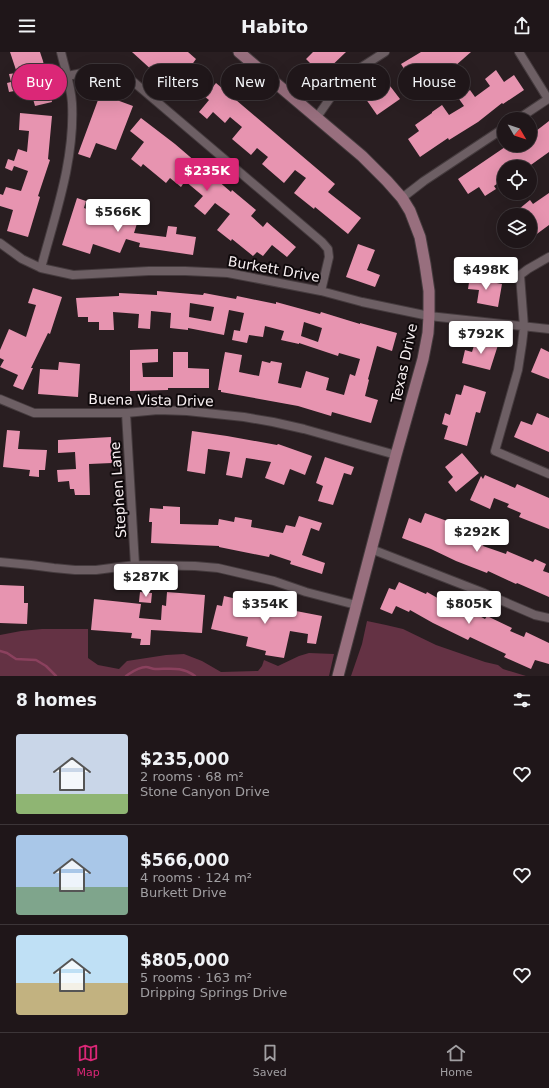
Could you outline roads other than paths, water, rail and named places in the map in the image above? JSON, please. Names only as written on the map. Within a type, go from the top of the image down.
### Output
[{"type":"street","points":[[61,52],[64,64]]},
{"type":"street","name":"Texas Drive","points":[[239,52],[362,156],[402,198],[410,211],[420,237],[425,264],[429,291],[429,316],[428,333],[423,359],[396,455],[338,676]]},
{"type":"street","points":[[317,117],[340,84],[360,68],[385,52]]},
{"type":"street","points":[[519,52],[548,99],[528,112]]},
{"type":"street","points":[[41,268],[67,166],[72,135],[72,102],[67,76],[114,68],[123,73],[322,242],[328,249],[329,257],[321,291]]},
{"type":"street","points":[[402,198],[424,181],[497,133]]},
{"type":"street","name":"Burkett Drive","points":[[0,243],[22,259],[41,268],[73,275],[149,271],[228,273],[321,291],[362,302],[429,316],[549,329]]},
{"type":"street","points":[[549,257],[520,275],[524,327],[522,344],[518,370],[495,451],[549,474]]},
{"type":"street","name":"Buena Vista Drive","points":[[0,399],[34,413],[126,412],[158,410],[244,416],[304,429],[396,455]]},
{"type":"street","name":"Stephen Lane","points":[[126,412],[135,565]]},
{"type":"street","points":[[372,549],[484,593],[535,615],[549,618]]},
{"type":"street","points":[[0,562],[75,570],[96,570],[135,565],[218,568],[274,581],[306,592],[356,605]]},
{"type":"waterway","points":[[0,651],[7,653],[16,659],[36,660],[46,666],[56,676]]},
{"type":"waterway","points":[[126,676],[143,667],[155,669],[181,669],[195,676]]}]
